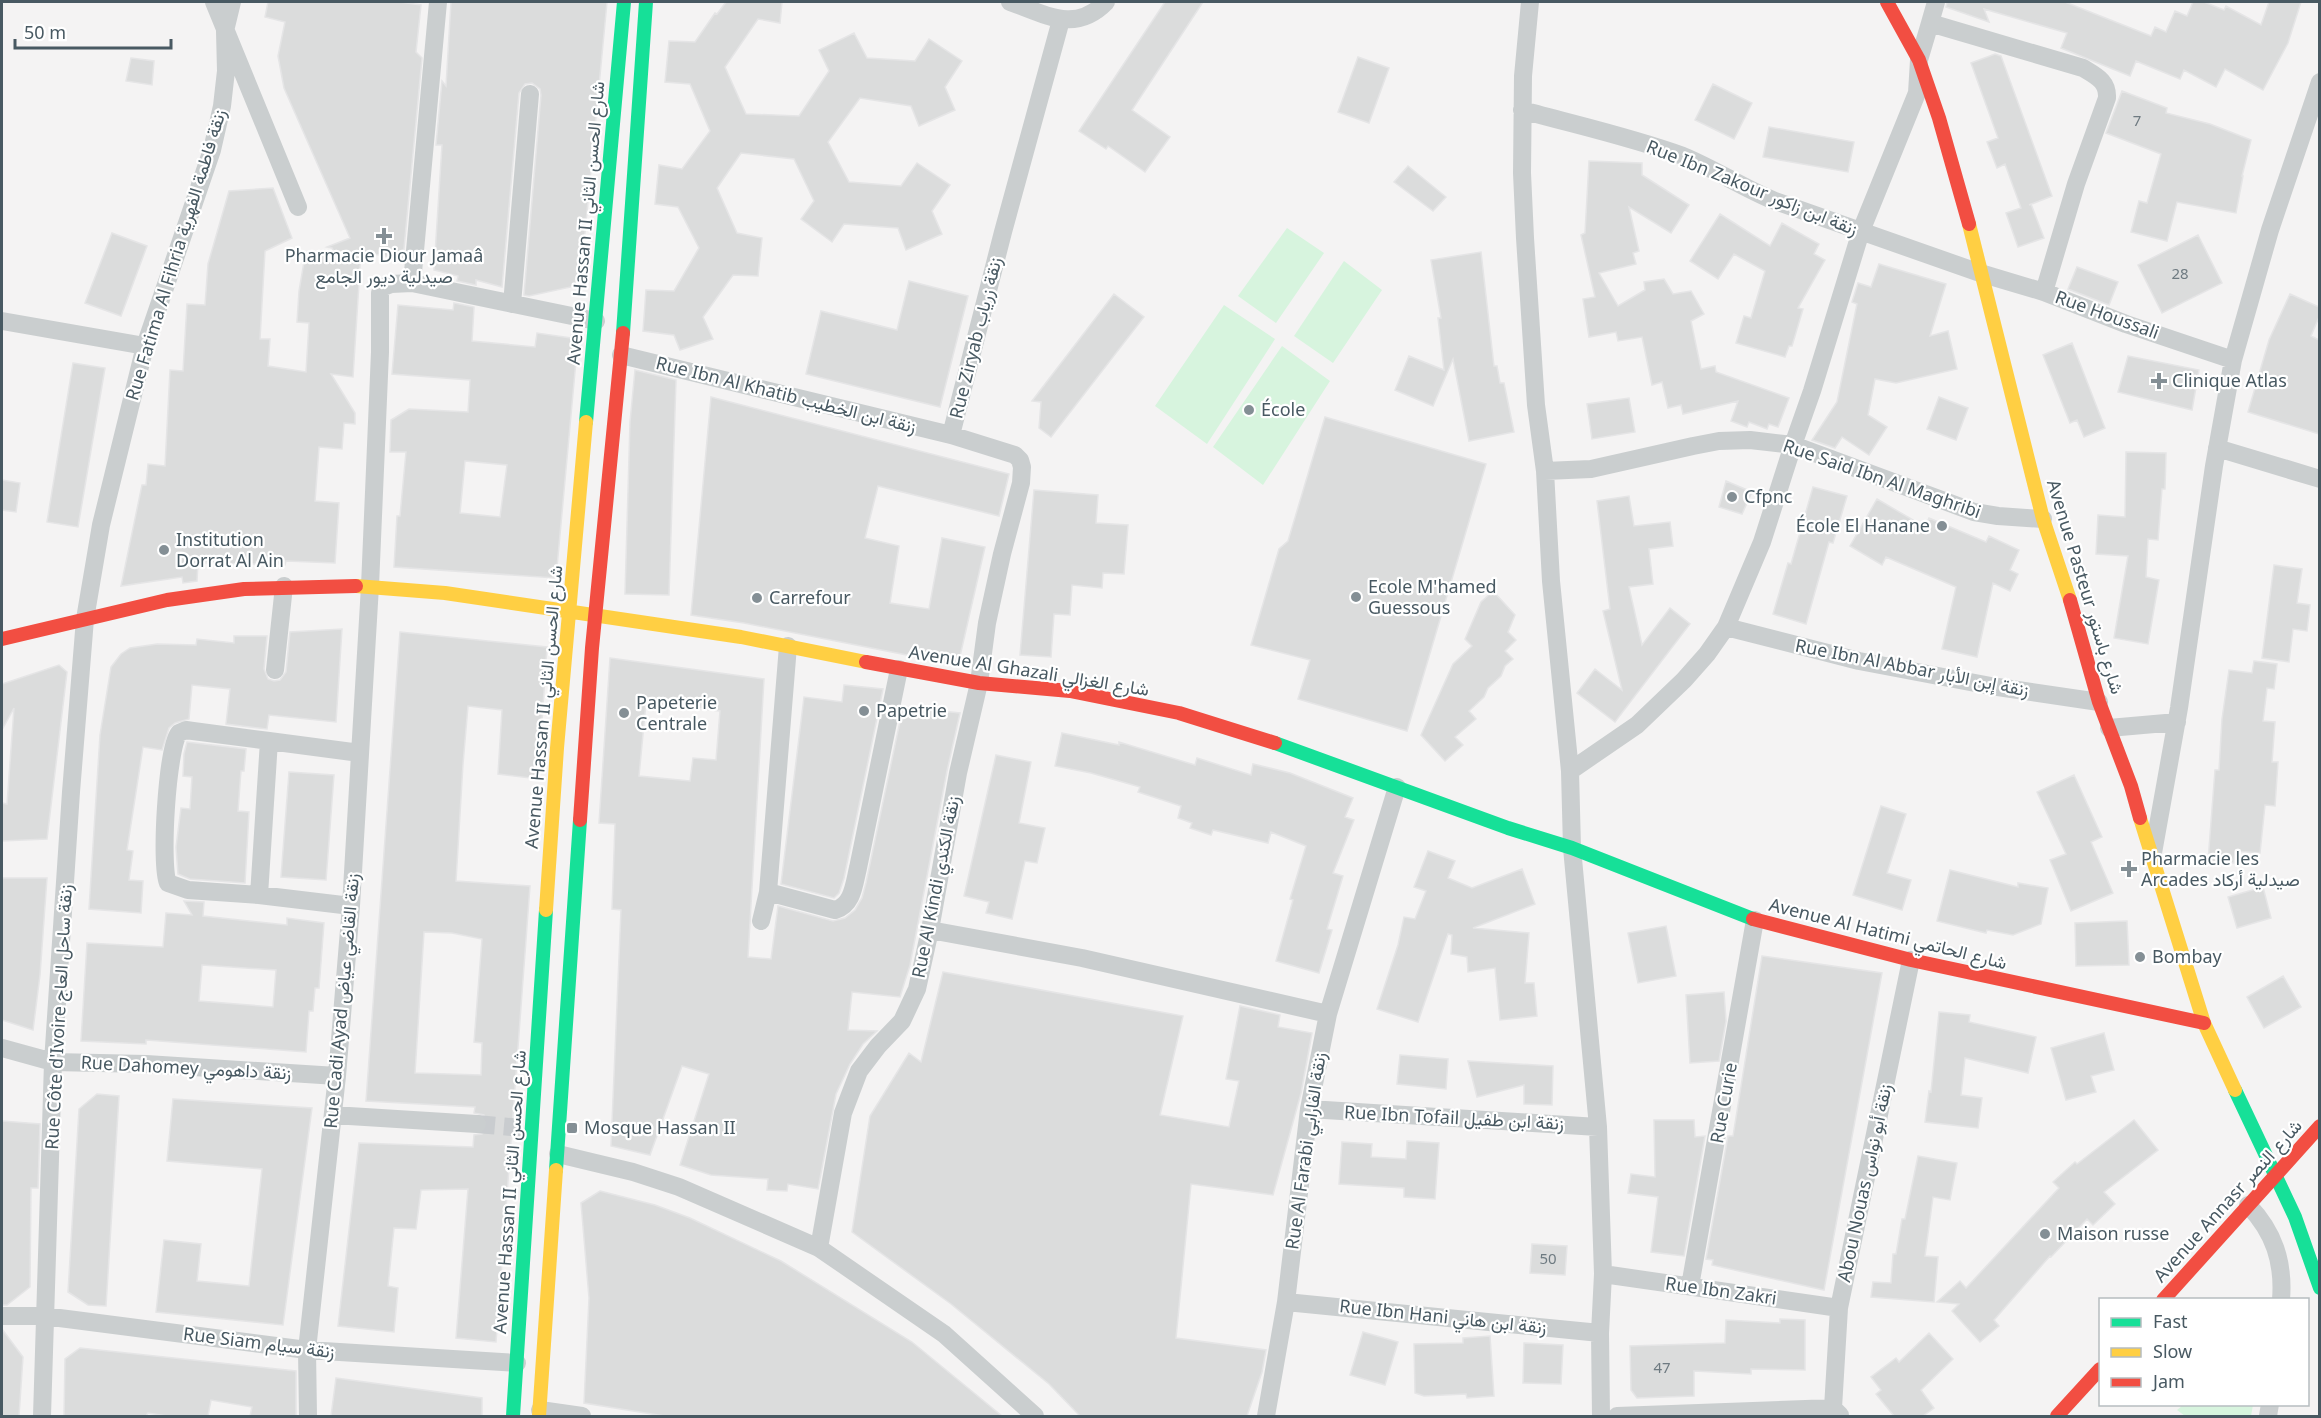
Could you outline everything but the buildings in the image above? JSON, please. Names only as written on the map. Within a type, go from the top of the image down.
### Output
[{"type":"street","name":"Rue Fatima Al Fihria زنقة فاطمة الفهرية","points":[[214,2],[225,31]]},
{"type":"street","name":"Rue Fatima Al Fihria زنقة فاطمة الفهرية","points":[[85,619],[101,525],[145,346],[212,150],[222,106],[226,71],[225,31],[232,2]]},
{"type":"street","points":[[438,2],[412,283],[596,321]]},
{"type":"street","name":"Avenue Hassan II شارع الحسن الثاني","points":[[513,1416],[557,748],[624,2]]},
{"type":"street","points":[[582,1416],[539,1413],[595,616],[621,355],[646,2]]},
{"type":"street","points":[[1010,2],[1060,20],[1076,20],[1097,10],[1106,2]]},
{"type":"street","points":[[1530,2],[1522,110],[1524,238],[1536,405],[1545,471],[1551,581],[1570,771],[1572,848],[1598,1127],[1603,1274],[1600,1333],[1601,1416]]},
{"type":"street","name":"Avenue Pasteur شارع باستور","points":[[1887,2],[1919,60],[1958,182],[2043,519],[2069,597],[2099,702],[2132,786],[2204,1023],[2295,1217],[2319,1288]]},
{"type":"street","points":[[1570,771],[1637,725],[1684,680],[1707,654],[1726,627],[1762,542],[1792,445],[1812,391],[1861,231],[1917,93],[1919,60],[1936,2]]},
{"type":"street","name":"Rue Ziryab زنقة زرياب","points":[[979,683],[987,623],[1021,483],[1022,467],[1015,455],[951,435],[1060,20]]},
{"type":"street","points":[[1930,23],[2083,68],[2101,79],[2107,88],[2107,98],[2079,174],[2044,292]]},
{"type":"street","points":[[225,31],[298,207]]},
{"type":"street","points":[[2152,857],[2177,722],[2217,448],[2233,360],[2270,230],[2319,82]]},
{"type":"street","points":[[512,304],[530,94]]},
{"type":"street","name":"Rue Ibn Zakour زنقة ابن زاكور","points":[[1522,110],[1639,142],[1683,157],[1714,170],[1747,189],[1980,273]]},
{"type":"street","name":"Rue Houssali","points":[[1980,273],[2044,292],[2115,320],[2233,360]]},
{"type":"street","name":"Rue Cadi Ayad زنقة القاضي عياض","points":[[308,1416],[307,1350],[337,1076],[351,906],[370,586],[380,352],[380,293],[383,287],[390,284],[412,283]]},
{"type":"street","points":[[2,321],[145,346]]},
{"type":"street","name":"Rue Ibn Al Khatib زنقة ابن الخطيب","points":[[621,355],[951,435]]},
{"type":"street","name":"Rue Said Ibn Al Maghribi","points":[[1545,471],[1591,469],[1719,441],[1750,440],[1792,445],[1974,512],[2043,519]]},
{"type":"street","points":[[2217,448],[2319,479]]},
{"type":"street","points":[[275,670],[284,586]]},
{"type":"street","name":"Avenue Al Ghazali شارع الغزالي","points":[[2,639],[167,600],[244,589],[284,586],[370,586],[444,593],[741,637],[979,683],[1070,691],[1179,713],[1304,752],[1508,828],[1572,848]]},
{"type":"street","name":"Rue Côte d'Ivoire زنقة ساحل العاج","points":[[42,1416],[53,1062],[70,792],[85,619]]},
{"type":"street","name":"Rue Ibn Al Abbar زنقة إبن الأبار","points":[[1726,627],[1858,661],[1991,686],[2099,702]]},
{"type":"street","points":[[761,921],[768,892],[788,646]]},
{"type":"street","points":[[768,892],[835,910],[847,904],[858,868],[899,669]]},
{"type":"street","name":"Rue Al Kindi زنقة الكندي","points":[[819,1248],[843,1113],[849,1094],[859,1071],[878,1046],[902,1021],[917,989],[958,773],[979,683]]},
{"type":"street","points":[[2109,728],[2177,722]]},
{"type":"street","points":[[351,906],[259,895],[188,890],[168,883],[165,871],[166,813],[171,751],[179,733],[186,730],[360,753]]},
{"type":"street","points":[[259,895],[269,741]]},
{"type":"street","name":"Rue Al Farabi زنقة الفارابي","points":[[1266,1416],[1286,1302],[1309,1109],[1328,1014],[1396,787]]},
{"type":"street","name":"Avenue Al Hatimi شارع الحاتمي","points":[[1572,848],[1755,920],[1911,960],[2204,1023]]},
{"type":"street","name":"Rue Curie","points":[[1690,1286],[1755,920]]},
{"type":"street","points":[[930,930],[1082,958],[1328,1014]]},
{"type":"street","name":"Abou Nouas زنقة أبو نواس","points":[[1837,1412],[1839,1308],[1911,960]]},
{"type":"street","name":"Rue Dahomey زنقة داهومي","points":[[2,1048],[53,1062],[146,1064],[337,1076]]},
{"type":"street","name":"Rue Ibn Tofail زنقة ابن طفيل","points":[[1309,1109],[1598,1127]]},
{"type":"street","points":[[333,1115],[477,1124]]},
{"type":"street","name":"Avenue Annasr شارع النصر","points":[[2164,1298],[2319,1126]]},
{"type":"street","points":[[558,1154],[633,1172],[679,1187],[819,1248],[944,1334],[1035,1416]]},
{"type":"street","points":[[2248,1205],[2266,1226],[2274,1240],[2282,1272],[2281,1298]]},
{"type":"street","name":"Rue Ibn Zakri","points":[[1603,1274],[1839,1308]]},
{"type":"street","name":"Rue Ibn Hani زنقة ابن هاني","points":[[1286,1302],[1600,1333]]},
{"type":"street","name":"Rue Siam زنقة سيام","points":[[2,1316],[44,1316],[307,1350],[517,1363]]},
{"type":"street","points":[[2057,1416],[2099,1370]]},
{"type":"street","points":[[1617,1416],[1837,1412]]},
{"type":"green space","points":[[1287,228],[1324,253],[1276,323],[1238,296]]},
{"type":"green space","points":[[1344,261],[1382,290],[1333,363],[1294,336]]},
{"type":"green space","points":[[1224,305],[1275,339],[1207,444],[1155,406]]},
{"type":"green space","points":[[1282,346],[1330,381],[1263,485],[1213,447]]},
{"type":"green space","points":[[2182,1406],[2253,1406],[2251,1416],[2185,1416],[2177,1410]]},
{"type":"tunnel","points":[[477,1124],[533,1129]]},
{"type":"traffic: fast","points":[[586,422],[624,2]]},
{"type":"traffic: fast","points":[[623,333],[646,2]]},
{"type":"traffic: fast","points":[[1275,743],[1508,828],[1572,848],[1753,919]]},
{"type":"traffic: fast","points":[[556,1170],[580,820]]},
{"type":"traffic: fast","points":[[513,1416],[546,910]]},
{"type":"traffic: fast","points":[[2235,1090],[2295,1217],[2320,1288]]},
{"type":"traffic: slow","points":[[1969,224],[2043,519],[2070,600]]},
{"type":"traffic: slow","points":[[546,910],[557,748],[586,422]]},
{"type":"traffic: slow","points":[[356,586],[445,593],[741,637],[866,662]]},
{"type":"traffic: slow","points":[[2140,818],[2204,1023],[2235,1090]]},
{"type":"traffic: slow","points":[[539,1416],[556,1170]]},
{"type":"traffic: jam","points":[[1887,2],[1919,60],[1939,118],[1969,224]]},
{"type":"traffic: jam","points":[[580,820],[592,648],[623,333]]},
{"type":"traffic: jam","points":[[2,639],[167,600],[244,589],[356,586]]},
{"type":"traffic: jam","points":[[2070,600],[2099,702],[2131,786],[2140,818]]},
{"type":"traffic: jam","points":[[866,662],[979,683],[1070,691],[1179,713],[1275,743]]},
{"type":"traffic: jam","points":[[1753,919],[1911,960],[2204,1023]]},
{"type":"traffic: jam","points":[[2165,1298],[2320,1126]]},
{"type":"traffic: jam","points":[[2057,1416],[2099,1370]]},
{"type":"place","name":"Pharmacie Diour Jamaâ صيدلية ديور الجامع","points":[[384,236]]},
{"type":"place","name":"Clinique Atlas","points":[[2159,381]]},
{"type":"place","name":"École","points":[[1249,410]]},
{"type":"place","name":"Cfpnc","points":[[1732,497]]},
{"type":"place","name":"École El Hanane","points":[[1942,526]]},
{"type":"place","name":"Institution Dorrat Al Ain","points":[[164,550]]},
{"type":"place","name":"Ecole M'hamed Guessous","points":[[1356,597]]},
{"type":"place","name":"Carrefour","points":[[757,598]]},
{"type":"place","name":"Papetrie","points":[[864,711]]},
{"type":"place","name":"Papeterie Centrale","points":[[624,713]]},
{"type":"place","name":"Pharmacie les Arcades صيدلية أركاد","points":[[2129,869]]},
{"type":"place","name":"Bombay","points":[[2140,957]]},
{"type":"place","name":"Mosque Hassan II","points":[[572,1128]]},
{"type":"place","name":"Maison russe","points":[[2045,1234]]}]
